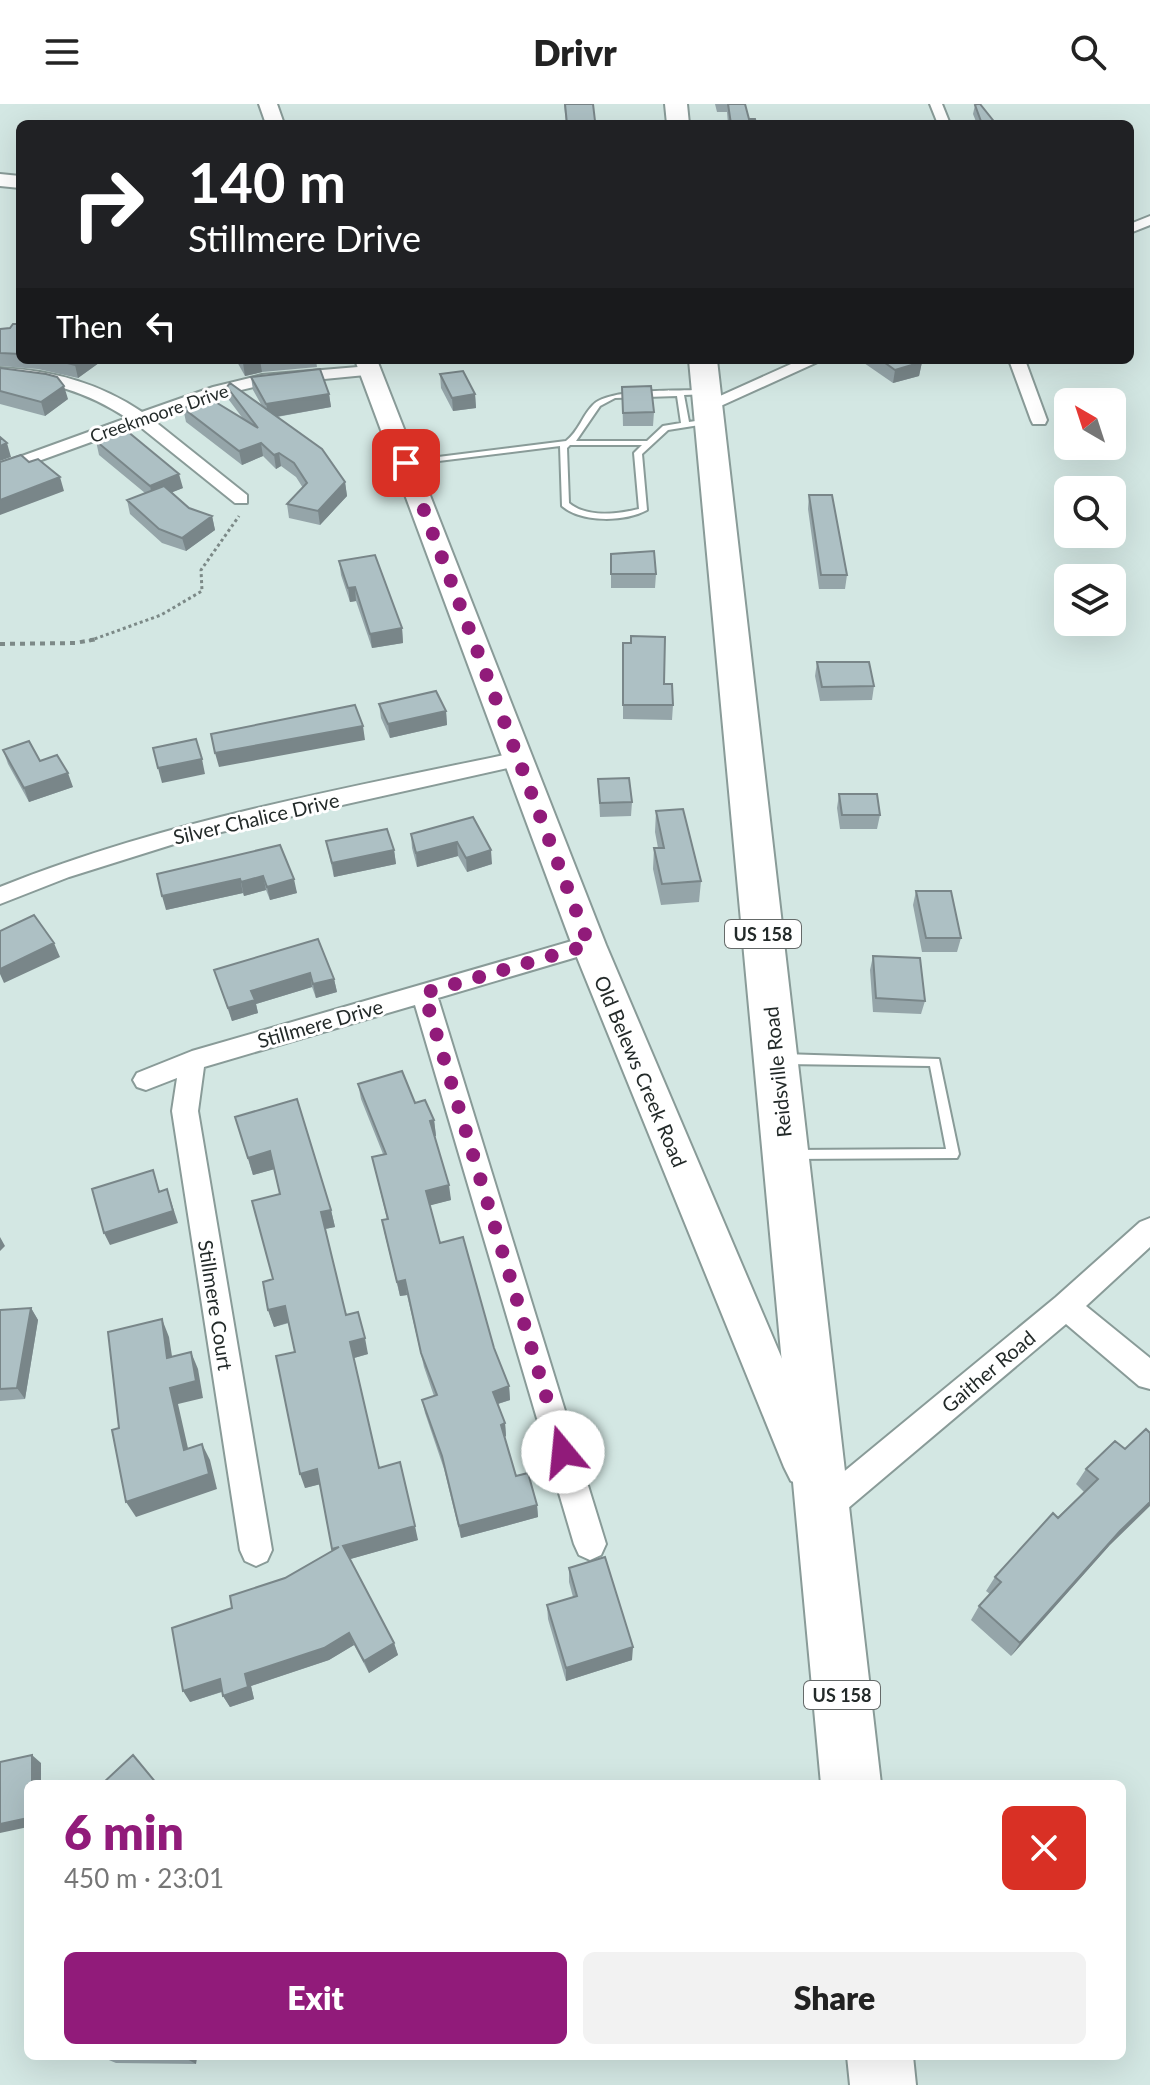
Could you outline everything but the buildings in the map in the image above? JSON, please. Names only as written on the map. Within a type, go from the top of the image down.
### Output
[{"type":"highway","name":"Reidsville Road","points":[[698,399],[776,1059],[851,1780]]},
{"type":"highway","points":[[880,2060],[883,2085]]},
{"type":"street","points":[[698,399],[802,364]]},
{"type":"street","points":[[1018,364],[1039,420]]},
{"type":"street","name":"Creekmoore Drive","points":[[0,470],[192,397],[262,380],[368,365]]},
{"type":"street","name":"Old Belews Creek Road","points":[[368,365],[589,945],[823,1509]]},
{"type":"street","points":[[0,373],[74,382],[101,393],[140,418],[241,499]]},
{"type":"street","name":"Silver Chalice Drive","points":[[0,896],[101,857],[185,833],[518,759]]},
{"type":"street","name":"Stillmere Drive","points":[[146,1080],[192,1061],[589,945]]},
{"type":"street","points":[[424,993],[590,1544]]},
{"type":"street","name":"Stillmere Court","points":[[192,1061],[185,1111],[256,1550]]},
{"type":"street","name":"Gaither Road","points":[[823,1509],[1066,1306],[1150,1230]]},
{"type":"street","points":[[1066,1306],[1150,1376]]},
{"type":"lane","points":[[630,393],[698,399],[638,453],[643,510],[627,514],[569,511],[565,504],[563,447],[577,436],[591,410],[605,400],[630,393]]},
{"type":"lane","points":[[406,463],[566,443],[648,443]]},
{"type":"lane","points":[[776,1059],[935,1062],[953,1154],[786,1156]]},
{"type":"path","points":[[0,644],[89,641],[184,606],[202,591],[201,570],[239,516],[241,499]]},
{"type":"route","points":[[406,463],[589,945],[424,993],[563,1452]]}]
